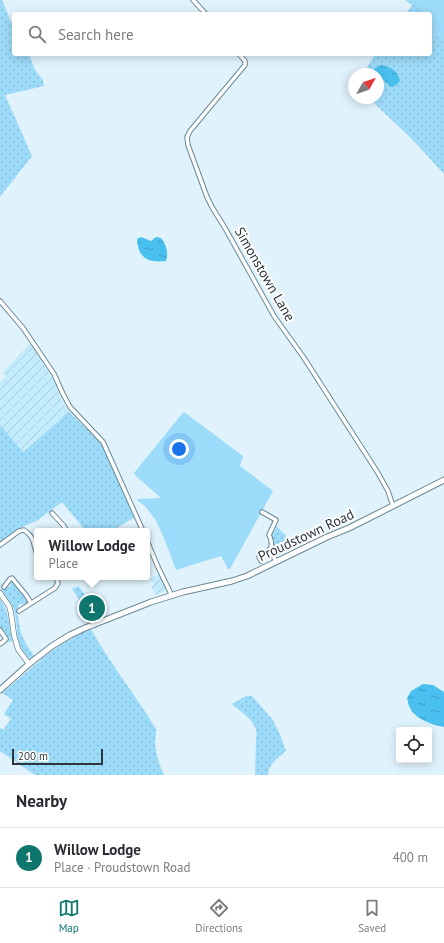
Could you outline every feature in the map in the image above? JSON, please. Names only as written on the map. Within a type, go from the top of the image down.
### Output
[{"type":"main road","name":"Proudstown Road","points":[[0,690],[29,664],[52,646],[70,635],[151,602],[247,576],[327,537],[349,528],[444,480]]},
{"type":"street","points":[[193,0],[204,12]]},
{"type":"street","name":"Simonstown Lane","points":[[241,56],[245,61],[245,65],[190,131],[187,137],[188,145],[212,207],[274,316],[304,358],[381,478],[388,491],[393,506]]},
{"type":"street","points":[[0,301],[23,328],[54,374],[70,407],[103,442],[142,528]]},
{"type":"street","points":[[261,561],[259,557],[270,549],[272,545],[269,532],[276,520],[262,512]]},
{"type":"street","points":[[52,513],[57,515],[65,528]]},
{"type":"street","points":[[0,545],[19,531],[24,530],[33,539],[34,548]]},
{"type":"street","points":[[150,548],[172,596]]},
{"type":"street","points":[[270,549],[276,562]]},
{"type":"street","points":[[7,586],[11,578],[14,579],[30,604]]},
{"type":"street","points":[[19,604],[20,610],[55,588],[58,584],[57,580]]},
{"type":"street","points":[[0,593],[12,613],[14,635],[18,649],[29,664]]},
{"type":"street","points":[[0,630],[6,639],[0,644]]},
{"type":"shaded area","points":[[0,0],[2,0],[12,24],[12,56],[30,56],[35,70],[43,80],[44,86],[5,95],[32,156],[0,197]]},
{"type":"shaded area","points":[[405,0],[444,0],[444,174],[412,139],[375,104],[384,104],[384,68],[367,68],[374,56],[432,56],[432,12],[407,12],[412,5]]},
{"type":"shaded area","points":[[407,0],[427,0],[430,2],[432,0],[444,0],[444,38],[441,34],[432,37],[432,12],[424,12]]},
{"type":"shaded area","points":[[30,343],[53,379],[63,403],[69,412],[22,452],[0,425],[0,382],[6,376],[3,372]]},
{"type":"shaded area","points":[[69,412],[100,442],[111,462],[135,517],[118,528],[84,528],[62,502],[38,520],[20,528],[0,542],[0,425],[23,452]]},
{"type":"shaded area","points":[[184,412],[243,456],[240,466],[273,491],[230,569],[228,569],[221,556],[176,570],[155,519],[145,506],[137,499],[161,498],[134,473]]},
{"type":"shaded area","points":[[275,525],[296,545],[278,555],[273,553],[273,542],[271,535],[271,531],[274,532],[276,528],[274,526]]},
{"type":"shaded area","points":[[162,574],[169,589],[156,595],[151,587],[154,584],[150,579]]},
{"type":"shaded area","points":[[13,580],[28,601],[27,604],[18,605],[19,608],[17,612],[21,633],[34,656],[30,659],[20,646],[15,612],[11,602],[0,586],[0,583],[2,586],[4,583],[10,587],[11,585],[9,582]]},
{"type":"shaded area","points":[[78,586],[96,608],[101,618],[94,621],[72,589]]},
{"type":"shaded area","points":[[0,599],[10,625],[12,642],[6,641],[7,636],[0,628]]},
{"type":"shaded area","points":[[91,629],[106,655],[156,729],[156,751],[164,775],[35,775],[0,751],[0,728],[3,730],[11,719],[4,714],[13,700],[2,693],[42,658],[72,638]]},
{"type":"shaded area","points":[[246,696],[252,696],[273,720],[286,751],[272,764],[268,771],[268,775],[255,775],[257,733],[253,723],[232,704]]},
{"type":"water","points":[[381,65],[391,68],[396,72],[400,81],[393,87],[390,86],[384,81],[384,68],[376,68]]},
{"type":"water","points":[[141,237],[151,241],[156,237],[161,238],[166,249],[166,261],[154,261],[145,258],[139,251],[137,239]]},
{"type":"water","points":[[423,684],[433,685],[444,692],[444,727],[435,725],[420,718],[412,712],[409,707],[407,698],[411,691]]},
{"type":"place","name":"Willow Lodge","points":[[92,608]]}]
